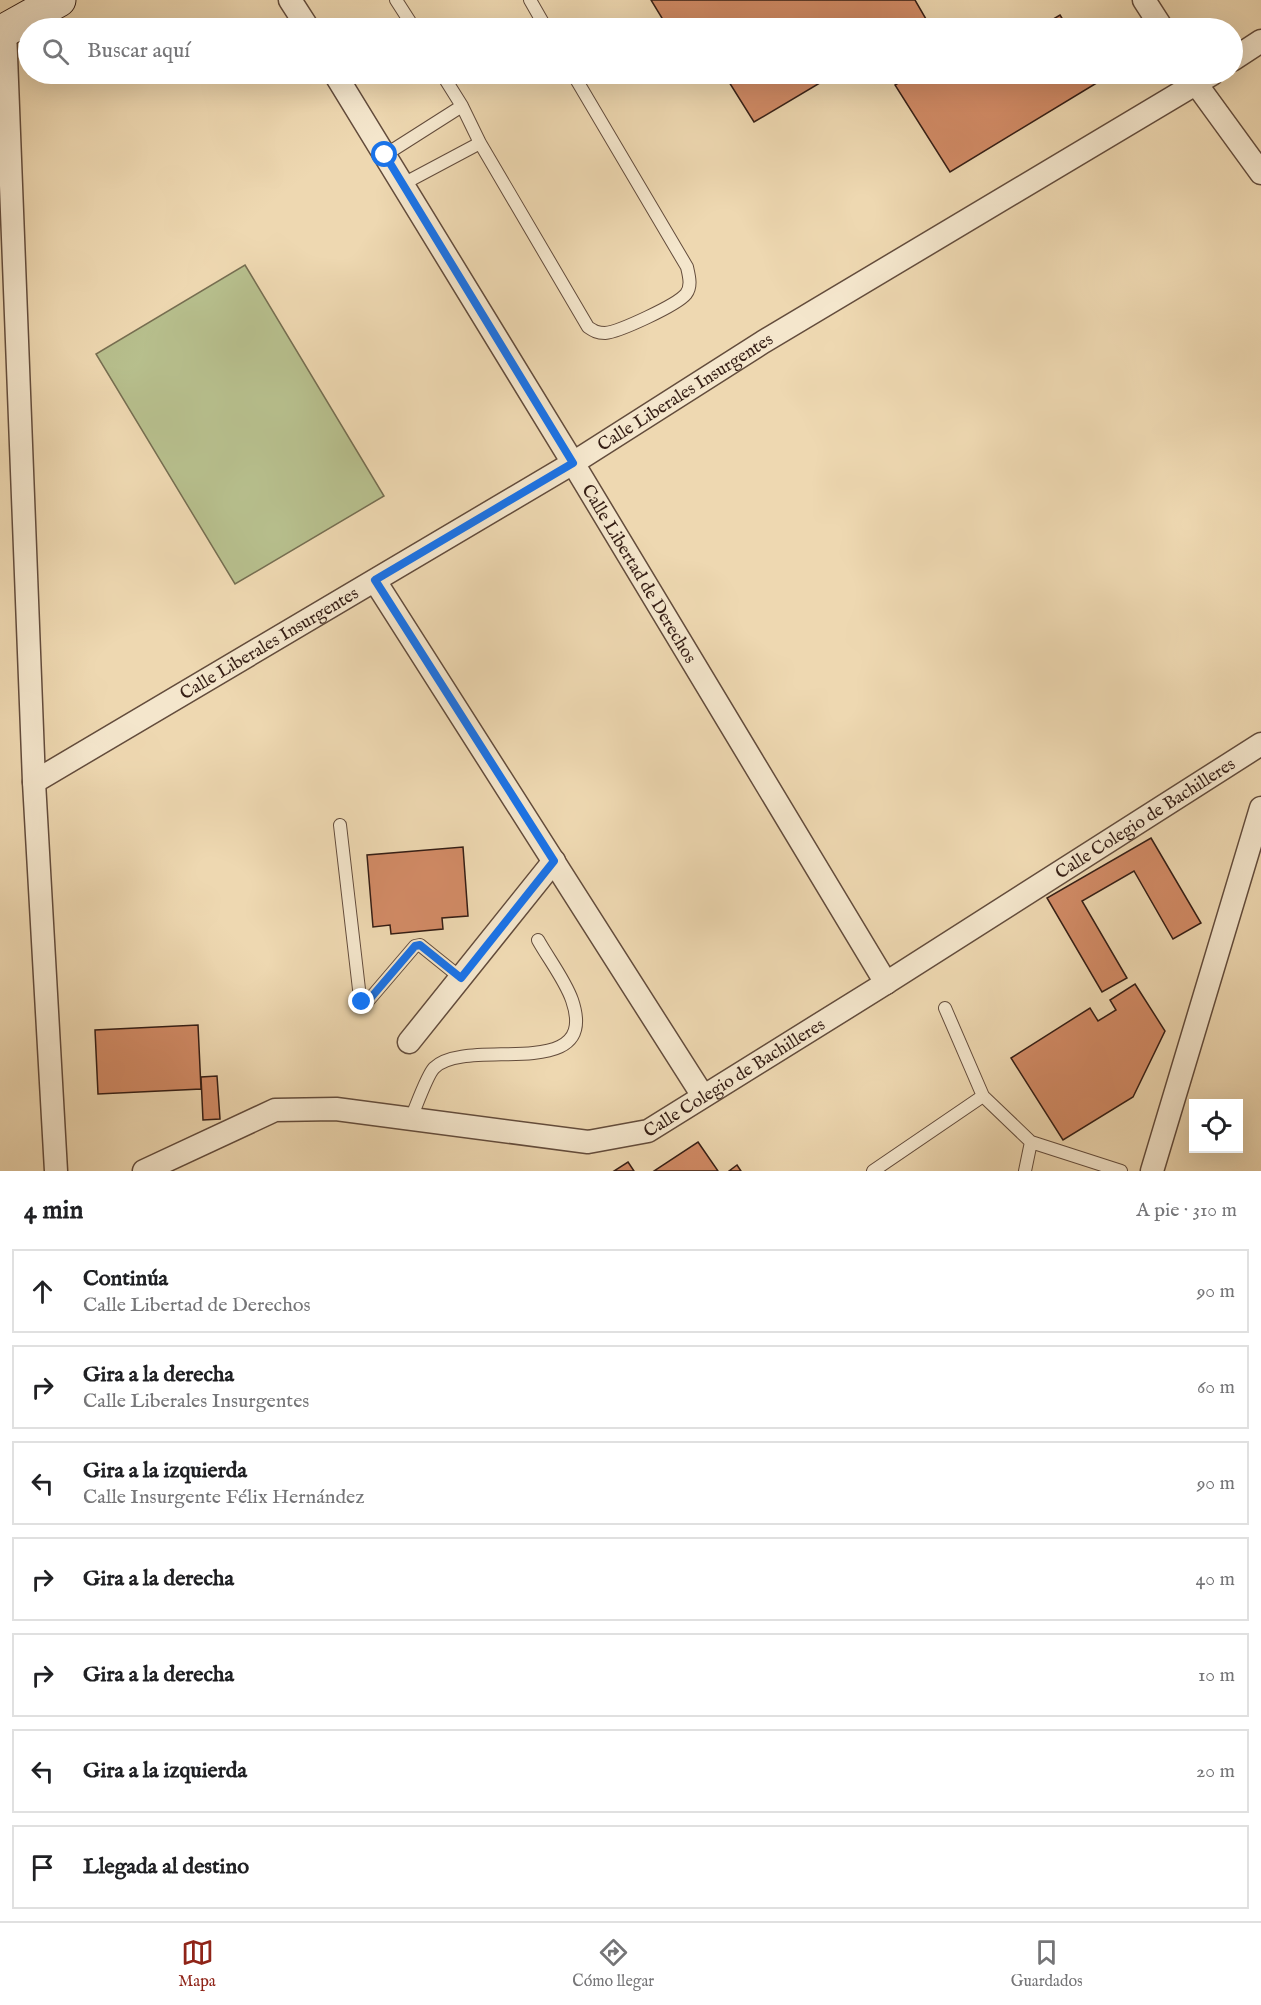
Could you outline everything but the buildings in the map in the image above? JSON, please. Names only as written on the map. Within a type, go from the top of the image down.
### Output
[{"type":"street","points":[[290,0],[302,18]]},
{"type":"street","points":[[1144,0],[1156,18]]},
{"type":"street","points":[[23,18],[41,5]]},
{"type":"street","points":[[18,21],[3,32],[34,782],[56,1171]]},
{"type":"street","points":[[1243,53],[1261,41]]},
{"type":"street","name":"Calle Libertad de Derechos","points":[[341,84],[573,463],[886,983]]},
{"type":"street","name":"Calle Liberales Insurgentes","points":[[34,782],[573,463],[763,342],[1187,84]]},
{"type":"street","points":[[1204,84],[1261,173]]},
{"type":"street","points":[[375,580],[704,1096]]},
{"type":"street","name":"Calle Colegio de Bachilleres","points":[[144,1171],[275,1110],[336,1109],[588,1142],[648,1131],[886,983],[1261,744]]},
{"type":"street","points":[[1152,1171],[1256,844],[1261,808]]},
{"type":"street","points":[[409,1042],[554,861]]},
{"type":"lane","points":[[396,0],[408,18]]},
{"type":"lane","points":[[530,0],[540,18]]},
{"type":"lane","points":[[448,84],[480,143],[588,327],[596,333],[606,333],[617,331],[650,316],[685,295],[690,285],[687,267],[579,84]]},
{"type":"lane","points":[[385,155],[462,106]]},
{"type":"lane","points":[[403,184],[480,143]]},
{"type":"lane","points":[[340,825],[362,1002],[368,1001],[415,946],[420,945],[461,978]]},
{"type":"lane","points":[[411,1118],[432,1069],[447,1058],[465,1055],[543,1053],[560,1048],[573,1036],[576,1019],[571,999],[538,940]]},
{"type":"lane","points":[[945,1008],[983,1096],[1031,1143],[1121,1171]]},
{"type":"lane","points":[[873,1171],[983,1096]]},
{"type":"lane","points":[[1025,1171],[1031,1143]]},
{"type":"green space","points":[[245,265],[384,496],[235,584],[96,354]]},
{"type":"route","points":[[362,1002],[368,1001],[415,946],[420,945],[461,978],[554,861],[375,580],[573,463],[385,155]]}]
